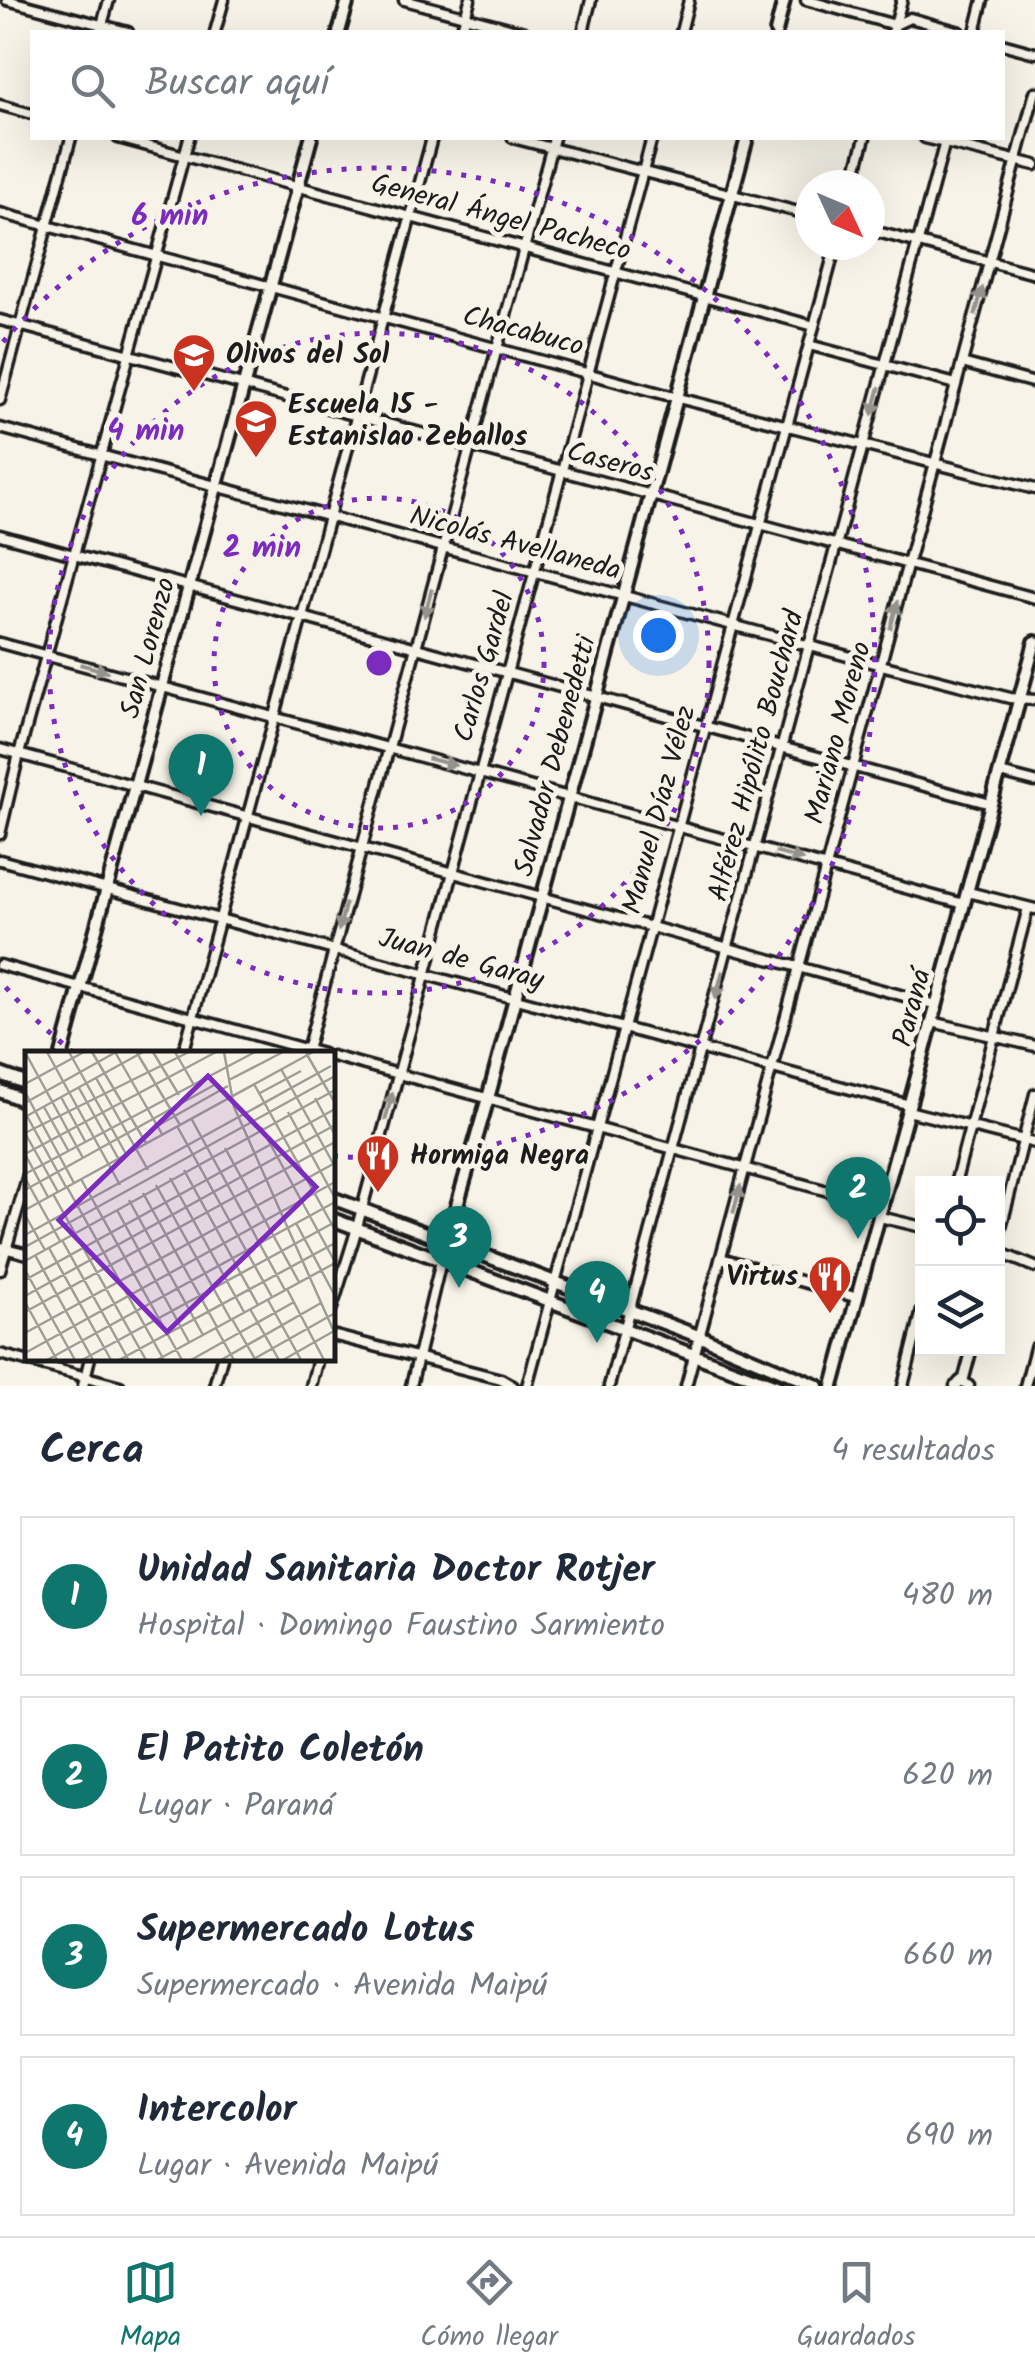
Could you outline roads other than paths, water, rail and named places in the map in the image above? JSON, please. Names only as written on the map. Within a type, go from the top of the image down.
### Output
[{"type":"street","points":[[7,0],[101,29],[109,0]]},
{"type":"street","points":[[216,30],[224,0]]},
{"type":"street","points":[[340,30],[348,0]]},
{"type":"street","points":[[404,0],[516,30]]},
{"type":"street","points":[[462,30],[470,0]]},
{"type":"street","points":[[583,30],[591,0]]},
{"type":"street","points":[[681,30],[689,0]]},
{"type":"street","points":[[776,30],[784,0]]},
{"type":"street","points":[[806,0],[894,29]]},
{"type":"street","points":[[894,29],[902,0]]},
{"type":"street","points":[[976,30],[984,0]]},
{"type":"street","points":[[894,29],[910,18],[953,30]]},
{"type":"street","points":[[1005,45],[1035,53]]},
{"type":"street","name":"Mariano Moreno","points":[[686,1386],[1035,92]]},
{"type":"street","points":[[0,105],[30,113]]},
{"type":"street","points":[[0,400],[71,140]]},
{"type":"street","name":"General Ángel Pacheco","points":[[125,140],[814,326]]},
{"type":"street","points":[[0,834],[188,140]]},
{"type":"street","name":"San Lorenzo","points":[[63,1051],[309,140]]},
{"type":"street","points":[[184,1051],[431,140]]},
{"type":"street","points":[[521,140],[795,211]]},
{"type":"street","points":[[0,965],[306,1051],[553,140]]},
{"type":"street","name":"Carlos Gardel","points":[[335,1298],[651,140]]},
{"type":"street","name":"Salvador Debenedetti","points":[[410,1386],[746,140]]},
{"type":"street","points":[[856,170],[863,140]]},
{"type":"street","points":[[946,140],[1035,166]]},
{"type":"street","name":"Alférez Hipólito Bouchard","points":[[609,1386],[946,140]]},
{"type":"street","name":"Chacabuco","points":[[0,213],[678,398],[1035,489]]},
{"type":"street","points":[[885,234],[1035,274]]},
{"type":"street","name":"Manuel Díaz Vélez","points":[[528,1386],[832,260]]},
{"type":"street","name":"Caseros","points":[[0,320],[1035,598]]},
{"type":"street","points":[[809,344],[956,384]]},
{"type":"street","points":[[962,363],[1035,383]]},
{"type":"street","name":"Nicolás Avellaneda","points":[[0,428],[881,665],[1010,698],[1035,700]]},
{"type":"street","points":[[0,535],[992,804]]},
{"type":"street","name":"Paraná","points":[[833,1386],[1035,642]]},
{"type":"street","points":[[0,643],[826,866],[1032,909],[992,1037],[956,1176]]},
{"type":"street","points":[[0,749],[937,1005]]},
{"type":"street","points":[[1000,773],[1035,782]]},
{"type":"street","name":"Juan de Garay","points":[[0,860],[772,1067],[1035,1143]]},
{"type":"street","points":[[932,1022],[1035,1046]]},
{"type":"street","points":[[335,1057],[745,1168],[915,1224]]},
{"type":"street","points":[[0,1074],[25,1083]]},
{"type":"street","points":[[0,1091],[25,1101]]},
{"type":"street","points":[[1005,1212],[1035,1094]]},
{"type":"street","points":[[0,1270],[3,1248],[25,1184]]},
{"type":"street","points":[[335,1199],[700,1337],[818,1386]]},
{"type":"street","points":[[335,1220],[776,1386]]},
{"type":"street","points":[[1005,1255],[1035,1267]]},
{"type":"street","points":[[721,1258],[858,1298]]},
{"type":"street","points":[[335,1336],[501,1379],[513,1386]]},
{"type":"street","points":[[903,1386],[915,1338]]},
{"type":"street","points":[[1025,1386],[1035,1348]]},
{"type":"street","points":[[0,1354],[84,1381],[120,1386]]},
{"type":"street","points":[[963,1383],[970,1356]]},
{"type":"street","points":[[214,1386],[221,1361]]},
{"type":"street","points":[[310,1386],[317,1361]]},
{"type":"place","name":"Olivos del Sol","points":[[194,393]]},
{"type":"place","name":"Escuela 15 - Estanislao Zeballos","points":[[256,459]]},
{"type":"place","name":"Unidad Sanitaria Doctor Rotjer","points":[[201,816]]},
{"type":"place","name":"Hormiga Negra","points":[[378,1194]]},
{"type":"place","name":"El Patito Coletón","points":[[858,1239]]},
{"type":"place","name":"Supermercado Lotus","points":[[459,1288]]},
{"type":"place","name":"Virtus","points":[[830,1315]]},
{"type":"place","name":"Intercolor","points":[[597,1343]]}]
